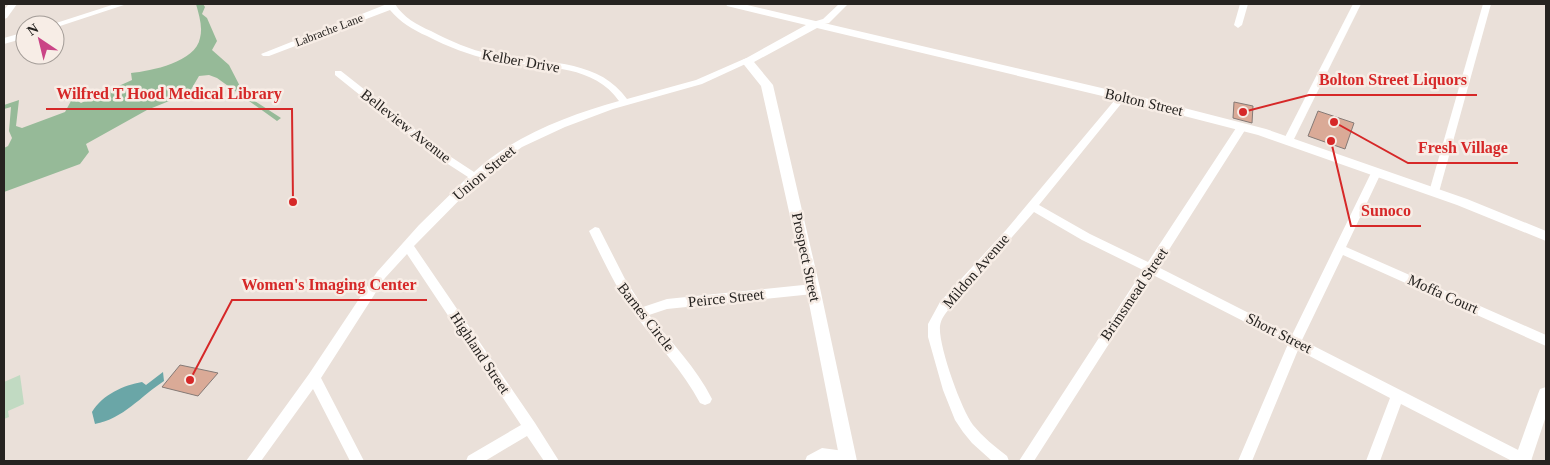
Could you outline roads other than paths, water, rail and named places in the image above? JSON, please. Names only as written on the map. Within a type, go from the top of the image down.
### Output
[{"type":"main road","name":"Bolton Street","points":[[731,4],[1242,127],[1434,192],[1546,236]]},
{"type":"main road","name":"Union Street","points":[[747,61],[816,24]]},
{"type":"main road","name":"Prospect Street","points":[[747,61],[767,85],[813,289],[848,459]]},
{"type":"main road","points":[[1523,461],[1546,394]]},
{"type":"street","points":[[4,16],[13,4]]},
{"type":"street","points":[[65,22],[124,4]]},
{"type":"street","name":"Union Street","points":[[816,24],[826,21],[844,4]]},
{"type":"street","points":[[1238,25],[1244,4]]},
{"type":"street","points":[[1288,141],[1358,4]]},
{"type":"street","points":[[1434,192],[1487,4]]},
{"type":"street","name":"Labrache Lane","points":[[266,54],[392,5]]},
{"type":"street","name":"Kelber Drive","points":[[392,5],[412,25],[473,52],[506,60],[575,70],[604,80],[625,103]]},
{"type":"street","name":"Union Street","points":[[252,461],[314,378],[381,275],[407,245],[475,177],[518,145],[561,125],[625,103],[698,82],[747,61]]},
{"type":"street","name":"Belleview Avenue","points":[[338,73],[441,155],[475,177]]},
{"type":"street","name":"Mildon Avenue","points":[[1002,461],[984,448],[970,434],[959,417],[949,392],[936,341],[934,324],[949,301],[1032,206],[1122,97]]},
{"type":"street","name":"Brimsmead Street","points":[[1026,461],[1242,127]]},
{"type":"street","points":[[1245,461],[1295,342],[1376,173]]},
{"type":"street","name":"Short Street","points":[[1032,206],[1086,237],[1295,342],[1523,461]]},
{"type":"street","name":"Barnes Circle","points":[[595,231],[618,281],[641,313],[694,377],[705,399]]},
{"type":"street","name":"Highland Street","points":[[407,245],[552,461]]},
{"type":"street","name":"Moffa Court","points":[[1340,248],[1546,341]]},
{"type":"street","name":"Peirce Street","points":[[641,313],[668,304],[813,289]]},
{"type":"street","points":[[314,378],[357,461]]},
{"type":"street","points":[[1374,461],[1398,395]]},
{"type":"street","points":[[473,461],[530,427]]},
{"type":"street","points":[[812,461],[822,454],[848,459]]},
{"type":"water","points":[[163,372],[164,381],[123,412],[95,424],[92,412],[107,396],[135,383],[142,382],[146,385]]},
{"type":"place","name":"Bolton Street Liquors","points":[[1243,112]]},
{"type":"place","name":"Fresh Village","points":[[1334,122]]},
{"type":"place","name":"Sunoco","points":[[1331,141]]},
{"type":"place","name":"Wilfred T Hood Medical Library","points":[[293,202]]},
{"type":"place","name":"Women's Imaging Center","points":[[190,380]]}]
